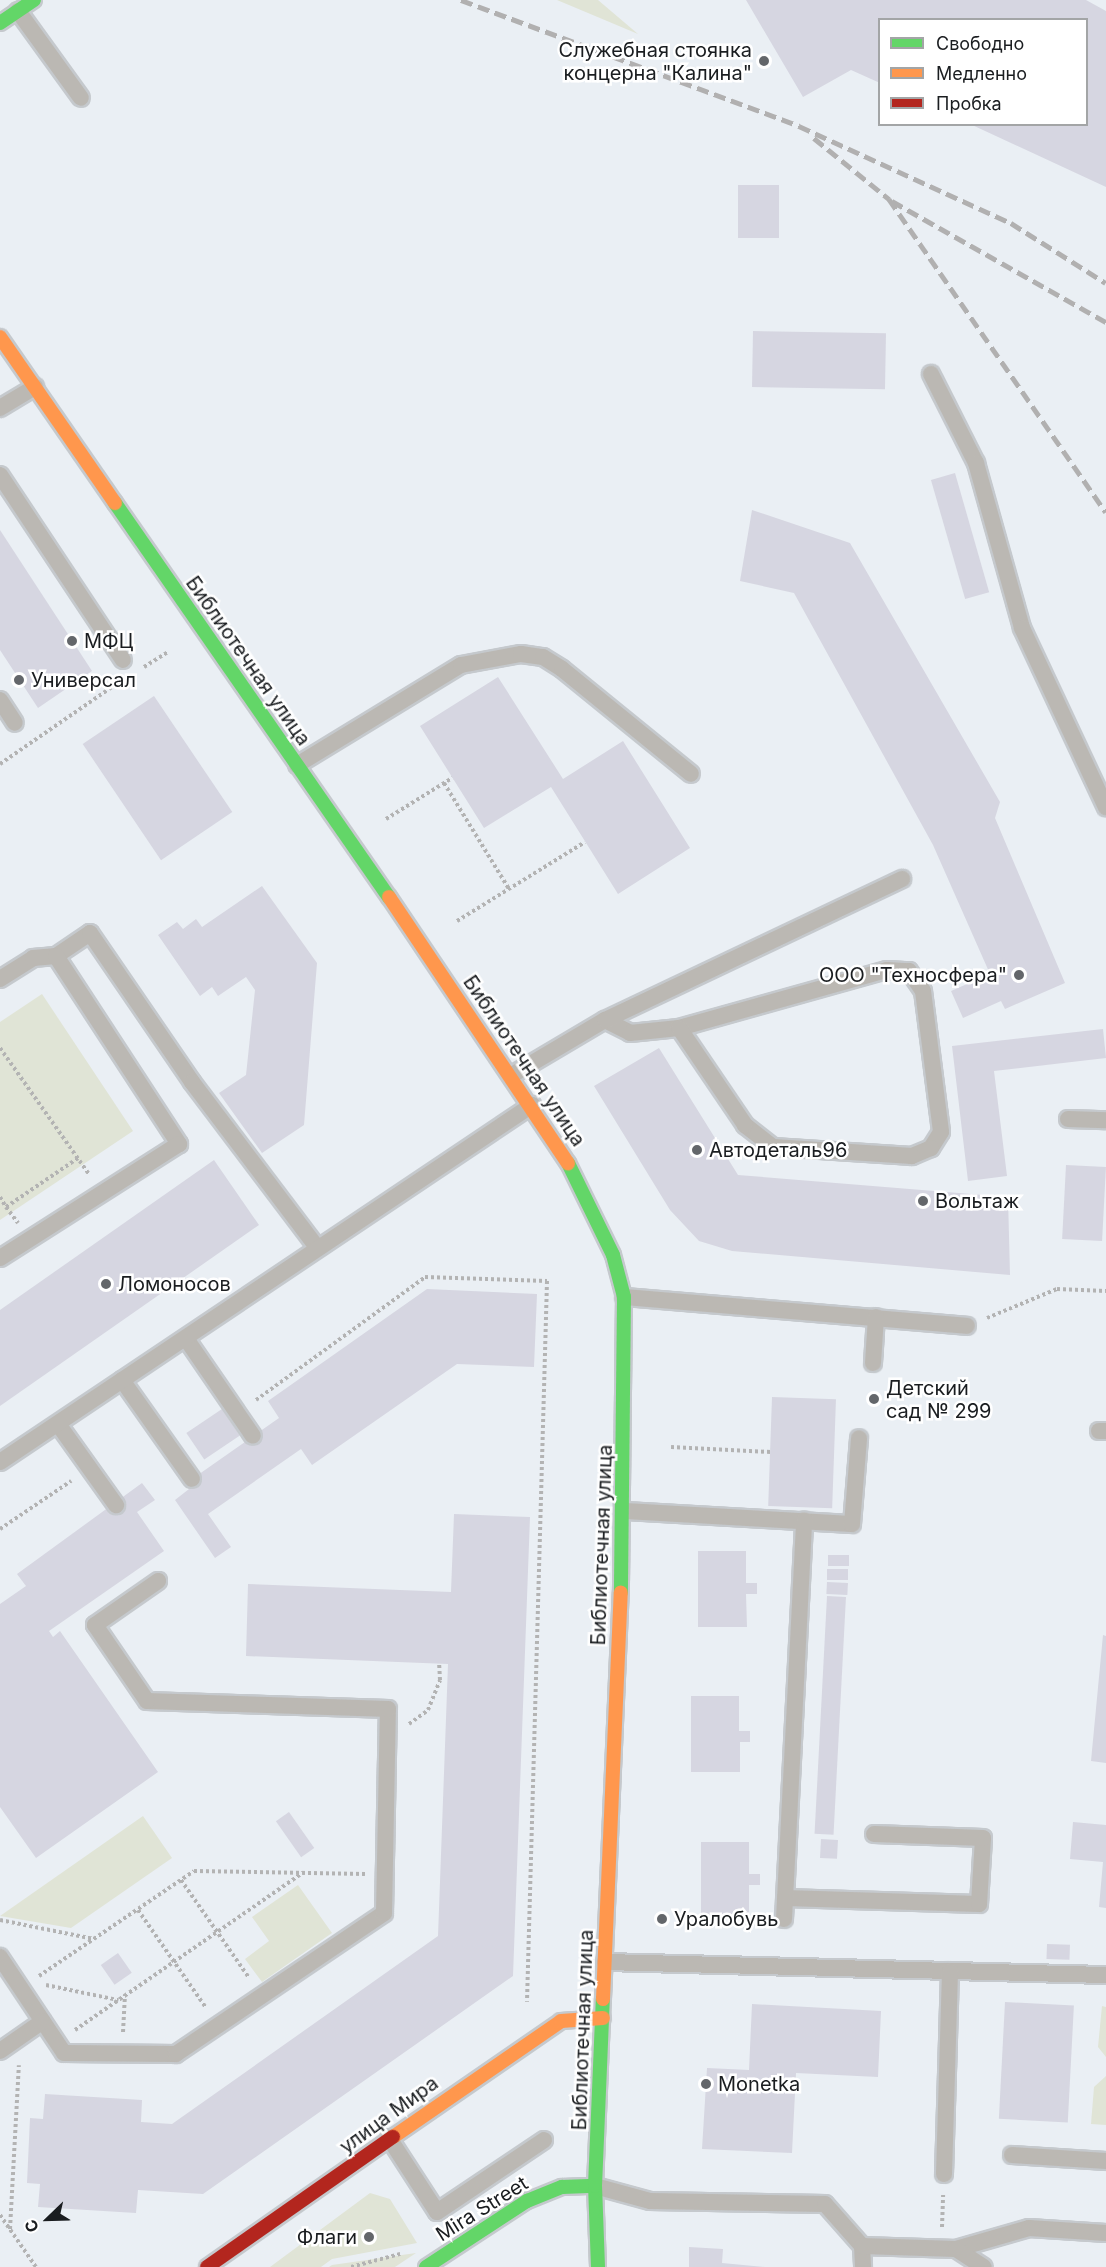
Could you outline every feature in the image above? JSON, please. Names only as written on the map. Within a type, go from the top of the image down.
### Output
[{"type":"street","points":[[0,23],[34,0]]},
{"type":"street","name":"Библиотечная улица","points":[[0,337],[532,1105],[596,1214],[624,1297],[625,1511],[596,2186],[598,2267]]},
{"type":"street","name":"улица Мира","points":[[207,2267],[389,2138],[561,2021],[603,2018]]},
{"type":"street","name":"Mira Street","points":[[426,2267],[527,2201],[562,2187],[596,2186]]},
{"type":"lane","points":[[18,11],[81,98]]},
{"type":"lane","points":[[931,374],[976,463],[1022,628],[1106,807]]},
{"type":"lane","points":[[0,408],[35,387]]},
{"type":"lane","points":[[0,475],[123,660]]},
{"type":"lane","points":[[297,765],[461,665],[521,654],[543,657],[562,669],[691,774]]},
{"type":"lane","points":[[0,700],[15,723]]},
{"type":"lane","points":[[512,1075],[605,1020],[902,879]]},
{"type":"lane","points":[[0,979],[33,958],[56,956],[90,933],[192,1082],[317,1247]]},
{"type":"lane","points":[[0,1258],[179,1144],[56,956]]},
{"type":"lane","points":[[605,1020],[630,1033],[679,1028],[887,970],[909,971],[923,991],[940,1132],[931,1148],[912,1156],[773,1147],[745,1125],[679,1028]]},
{"type":"lane","points":[[0,1462],[122,1380],[187,1340],[317,1247],[532,1105]]},
{"type":"lane","points":[[1068,1119],[1106,1120]]},
{"type":"lane","points":[[624,1297],[967,1326]]},
{"type":"lane","points":[[873,1363],[876,1317]]},
{"type":"lane","points":[[187,1340],[253,1436]]},
{"type":"lane","points":[[122,1380],[192,1479]]},
{"type":"lane","points":[[58,1424],[116,1505]]},
{"type":"lane","points":[[625,1511],[852,1524],[859,1438]]},
{"type":"lane","points":[[784,1919],[804,1521]]},
{"type":"lane","points":[[0,1957],[64,2053],[176,2054],[384,1913],[388,1709],[147,1701],[94,1625],[158,1581]]},
{"type":"lane","points":[[785,1898],[979,1904],[983,1838],[874,1834]]},
{"type":"lane","points":[[605,1962],[1106,1975]]},
{"type":"lane","points":[[944,2174],[950,1971]]},
{"type":"lane","points":[[0,2051],[43,2021]]},
{"type":"lane","points":[[389,2138],[437,2212],[544,2139]]},
{"type":"lane","points":[[1012,2155],[1106,2161]]},
{"type":"lane","points":[[596,2186],[650,2201],[825,2204],[862,2246],[863,2267]]},
{"type":"lane","points":[[862,2246],[948,2249],[1029,2228],[1106,2233]]},
{"type":"lane","points":[[948,2249],[984,2267]]},
{"type":"path","points":[[0,764],[115,685],[109,676]]},
{"type":"path","points":[[386,819],[452,778]]},
{"type":"path","points":[[444,783],[509,889]]},
{"type":"path","points":[[457,921],[585,842]]},
{"type":"path","points":[[0,1048],[103,1192]]},
{"type":"path","points":[[0,1197],[6,1207],[78,1158]]},
{"type":"path","points":[[237,1414],[425,1277],[547,1281],[527,2002]]},
{"type":"path","points":[[967,1326],[1057,1289],[1106,1291]]},
{"type":"path","points":[[671,1447],[771,1452]]},
{"type":"path","points":[[0,1529],[91,1467]]},
{"type":"path","points":[[387,1741],[428,1710],[440,1680],[440,1663]]},
{"type":"path","points":[[119,2000],[31,1982],[194,1872],[385,1874]]},
{"type":"path","points":[[57,2042],[303,1873]]},
{"type":"path","points":[[181,1880],[262,1996]]},
{"type":"path","points":[[138,1910],[219,2025]]},
{"type":"path","points":[[0,1920],[94,1939]]},
{"type":"path","points":[[122,2054],[125,1995]]},
{"type":"path","points":[[10,2229],[21,2037]]},
{"type":"path","points":[[944,2174],[948,2249]]},
{"type":"path","points":[[0,2215],[36,2267]]},
{"type":"path","points":[[351,2267],[408,2252]]},
{"type":"shaded area","points":[[557,0],[598,0],[638,34]]},
{"type":"shaded area","points":[[42,994],[133,1131],[0,1220],[0,1022]]},
{"type":"shaded area","points":[[143,1816],[172,1858],[71,1928],[0,1916]]},
{"type":"shaded area","points":[[298,1885],[332,1933],[262,1982],[245,1959],[269,1941],[252,1917]]},
{"type":"shaded area","points":[[1102,2006],[1106,2007],[1106,2057],[1098,2047]]},
{"type":"shaded area","points":[[1106,2076],[1106,2125],[1091,2124],[1094,2087]]},
{"type":"shaded area","points":[[370,2193],[390,2199],[417,2243],[332,2259],[321,2267],[270,2267]]},
{"type":"shaded area","points":[[416,2253],[395,2267],[329,2267],[332,2265]]},
{"type":"building","points":[[746,0],[1086,0],[1106,11],[1106,187],[974,126],[1088,126],[1088,18],[878,18],[878,82],[851,70],[803,97]]},
{"type":"building","points":[[738,185],[779,185],[779,238],[738,238]]},
{"type":"building","points":[[753,331],[886,333],[885,389],[752,387]]},
{"type":"building","points":[[955,473],[989,592],[965,599],[931,480]]},
{"type":"building","points":[[752,510],[850,543],[1000,802],[995,818],[1065,983],[1005,1009],[1001,1001],[963,1018],[951,991],[990,974],[933,845],[794,593],[740,581]]},
{"type":"building","points":[[0,530],[92,671],[38,708],[0,650]]},
{"type":"building","points":[[498,677],[563,779],[623,741],[690,848],[618,894],[551,787],[484,828],[420,726]]},
{"type":"building","points":[[154,696],[232,812],[161,860],[83,744]]},
{"type":"building","points":[[262,886],[317,963],[304,1125],[262,1153],[219,1093],[246,1075],[255,990],[246,977],[218,996],[212,987],[200,996],[158,935],[177,922],[183,929],[196,919],[202,927]]},
{"type":"building","points":[[1103,1029],[1106,1058],[994,1071],[1007,1176],[968,1181],[952,1046]]},
{"type":"building","points":[[659,1048],[738,1175],[1008,1197],[1010,1275],[732,1251],[699,1241],[670,1210],[594,1086]]},
{"type":"building","name":"Ломоносов","points":[[214,1160],[259,1225],[0,1406],[0,1310]]},
{"type":"building","points":[[1066,1165],[1106,1167],[1102,1241],[1062,1239]]},
{"type":"building","points":[[427,1289],[537,1294],[534,1367],[457,1364],[312,1465],[301,1449],[208,1514],[231,1547],[215,1558],[175,1500],[189,1489],[185,1484],[279,1418],[268,1401]]},
{"type":"building","points":[[772,1397],[836,1399],[832,1508],[768,1506]]},
{"type":"building","points":[[222,1409],[240,1436],[204,1460],[186,1433]]},
{"type":"building","points":[[142,1483],[155,1500],[137,1512],[164,1551],[49,1631],[53,1637],[60,1631],[158,1772],[36,1858],[0,1807],[0,1604],[26,1586],[17,1574]]},
{"type":"building","points":[[454,1514],[530,1517],[513,1976],[203,2194],[138,2190],[136,2213],[38,2207],[40,2184],[27,2183],[30,2118],[43,2119],[45,2094],[142,2100],[141,2122],[172,2124],[438,1936],[448,1664],[246,1656],[248,1584],[451,1592]]},
{"type":"building","points":[[698,1551],[746,1551],[746,1583],[757,1583],[757,1594],[746,1594],[747,1627],[698,1627]]},
{"type":"building","points":[[828,1555],[849,1555],[849,1566],[828,1566]]},
{"type":"building","points":[[827,1569],[848,1569],[848,1580],[827,1580]]},
{"type":"building","points":[[827,1582],[848,1583],[847,1595],[826,1594]]},
{"type":"building","points":[[827,1596],[846,1597],[834,1835],[815,1834]]},
{"type":"building","points":[[1103,1635],[1106,1636],[1106,1763],[1091,1761]]},
{"type":"building","points":[[691,1696],[739,1696],[739,1731],[750,1731],[750,1742],[740,1742],[740,1772],[691,1772]]},
{"type":"building","points":[[289,1812],[314,1848],[301,1857],[276,1821]]},
{"type":"building","points":[[1073,1822],[1106,1825],[1106,1908],[1099,1907],[1103,1862],[1070,1859]]},
{"type":"building","points":[[821,1839],[838,1840],[837,1859],[820,1858]]},
{"type":"building","points":[[701,1842],[749,1842],[749,1874],[760,1874],[760,1885],[749,1885],[749,1918],[701,1918]]},
{"type":"building","points":[[1047,1944],[1070,1945],[1069,1960],[1046,1959]]},
{"type":"building","points":[[118,1953],[132,1973],[115,1985],[101,1965]]},
{"type":"building","points":[[1005,2002],[1074,2006],[1068,2122],[999,2119]]},
{"type":"building","points":[[752,2004],[881,2011],[878,2077],[796,2073],[792,2153],[702,2149],[707,2068],[749,2070]]},
{"type":"building","points":[[689,2247],[723,2249],[722,2263],[765,2267],[689,2267]]},
{"type":"railway","points":[[461,0],[799,126],[1011,223],[1106,283]]},
{"type":"railway","points":[[814,138],[889,199],[1106,512]]},
{"type":"railway","points":[[892,201],[1106,322]]},
{"type":"traffic: fast","points":[[0,23],[34,0]]},
{"type":"traffic: fast","points":[[115,503],[389,897]]},
{"type":"traffic: fast","points":[[568,1163],[613,1255],[624,1297],[621,1592]]},
{"type":"traffic: fast","points":[[598,2267],[595,2186],[603,1999]]},
{"type":"traffic: fast","points":[[426,2267],[527,2201],[562,2187],[595,2186]]},
{"type":"traffic: slow","points":[[0,337],[115,503]]},
{"type":"traffic: slow","points":[[389,897],[568,1163]]},
{"type":"traffic: slow","points":[[603,1999],[621,1592]]},
{"type":"traffic: slow","points":[[393,2137],[561,2021],[603,2018]]},
{"type":"traffic: jam","points":[[207,2267],[393,2137]]},
{"type":"place","name":"Служебная стоянка концерна \"Калина\"","points":[[764,61]]},
{"type":"place","name":"МФЦ","points":[[72,641]]},
{"type":"place","name":"Универсал","points":[[19,680]]},
{"type":"place","name":"ООО \"Техносфера\"","points":[[1019,975]]},
{"type":"place","name":"Автодеталь96","points":[[697,1150]]},
{"type":"place","name":"Вольтаж","points":[[923,1201]]},
{"type":"place","name":"Ломоносов","points":[[106,1284]]},
{"type":"place","name":"Детский сад № 299","points":[[874,1399]]},
{"type":"place","name":"Уралобувь","points":[[662,1919]]},
{"type":"place","name":"Monetka","points":[[706,2084]]},
{"type":"place","name":"Флаги","points":[[369,2237]]}]
